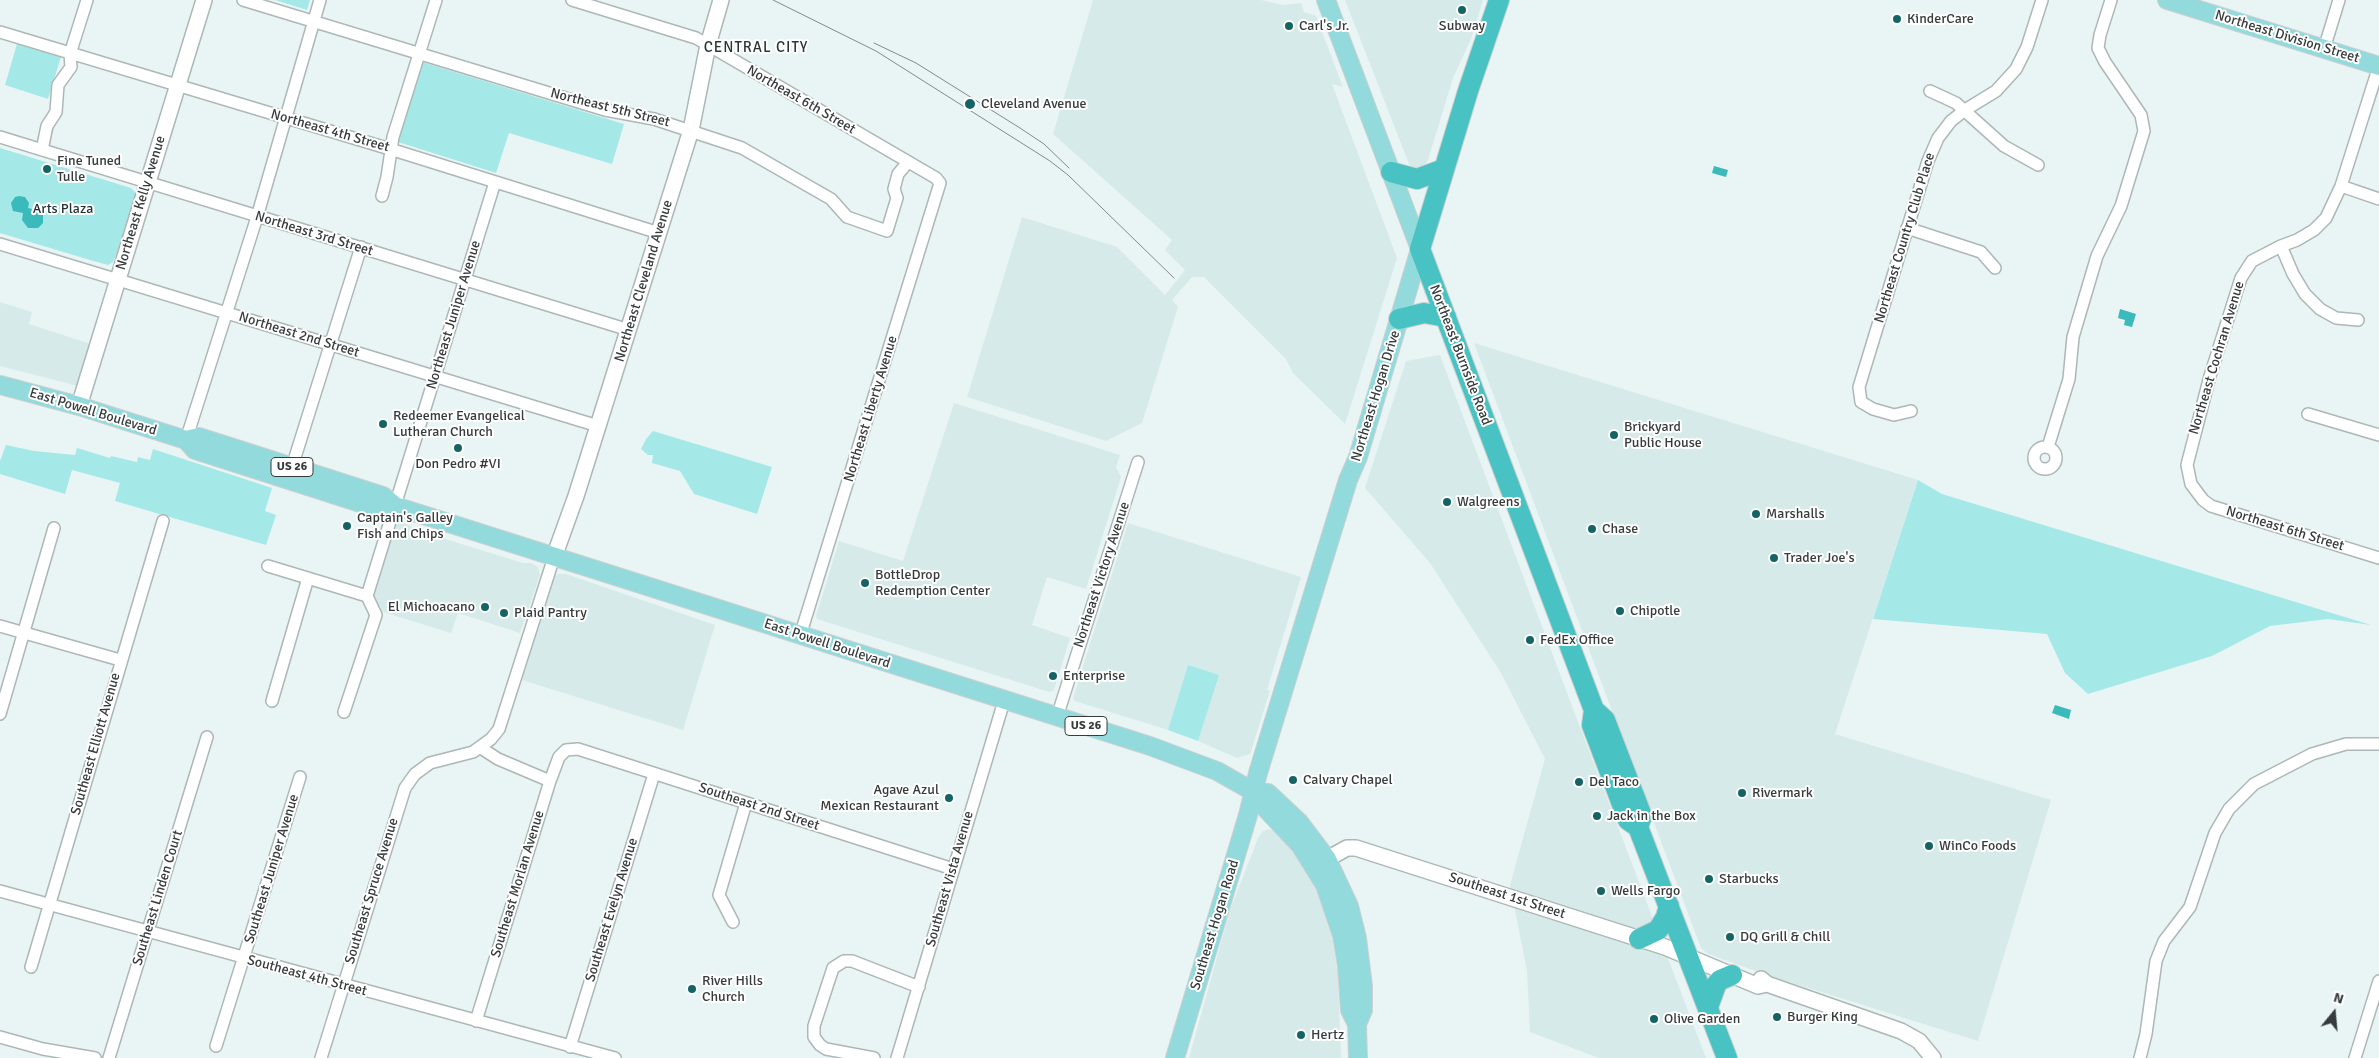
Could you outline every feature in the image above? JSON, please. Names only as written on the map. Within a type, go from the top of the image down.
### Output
[{"type":"highway","name":"Northeast Hogan Drive","points":[[1420,249],[1499,0]]},
{"type":"highway","points":[[1391,172],[1417,179],[1444,169]]},
{"type":"highway","name":"Northeast Burnside Road","points":[[1420,249],[1594,710],[1605,720],[1635,797],[1642,816],[1638,827]]},
{"type":"highway","points":[[1399,319],[1424,313],[1446,317]]},
{"type":"highway","name":"Northeast Burnside Road","points":[[1594,710],[1592,725],[1600,748],[1628,820],[1638,827],[1689,956],[1726,1058]]},
{"type":"highway","points":[[1600,748],[1613,762],[1626,794],[1635,797]]},
{"type":"highway","points":[[1638,939],[1658,930],[1666,918],[1669,906]]},
{"type":"highway","points":[[1708,1007],[1716,985],[1720,980],[1732,975]]},
{"type":"main road","name":"Northeast Burnside Road","points":[[1326,0],[1420,249]]},
{"type":"main road","name":"Northeast Division Street","points":[[2167,0],[2379,66]]},
{"type":"main road","name":"Northeast Hogan Drive","points":[[1254,792],[1420,249]]},
{"type":"main road","name":"East Powell Boulevard","points":[[0,385],[79,406],[186,440],[195,450],[379,509],[395,506]]},
{"type":"main road","name":"East Powell Boulevard","points":[[186,440],[199,437],[383,496],[395,506],[554,558],[1198,762],[1254,792],[1312,862],[1342,908]]},
{"type":"main road","points":[[241,465],[260,464],[285,471],[292,467]]},
{"type":"main road","name":"East Powell Boulevard","points":[[1254,792],[1268,793],[1288,810],[1327,859],[1342,908],[1350,1010],[1357,1024],[1358,1058]]},
{"type":"main road","name":"Southeast Hogan Road","points":[[1175,1058],[1254,792]]},
{"type":"street","points":[[42,150],[47,126],[56,112],[58,85],[71,67],[70,54],[87,0]]},
{"type":"street","name":"Northeast Kelly Avenue","points":[[79,406],[204,0]]},
{"type":"street","name":"Northeast 5th Street","points":[[243,0],[605,110],[654,119],[691,130],[756,154],[830,199],[847,217],[887,231],[897,198],[894,189],[898,174],[908,162]]},
{"type":"street","points":[[186,440],[257,217],[320,0]]},
{"type":"street","points":[[382,196],[387,177],[390,149],[418,53],[436,0]]},
{"type":"street","name":"Northeast 6th Street","points":[[572,0],[696,38],[938,179],[940,183]]},
{"type":"street","name":"Northeast Cleveland Avenue","points":[[554,558],[576,496],[691,130],[708,45],[721,0]]},
{"type":"street","name":"Northeast Country Club Place","points":[[1911,411],[1894,415],[1873,409],[1860,402],[1860,386],[1928,161],[1938,138],[1951,121],[1996,91],[2016,69],[2027,47],[2042,0]]},
{"type":"street","points":[[2048,447],[2069,379],[2072,337],[2100,247],[2121,206],[2144,131],[2141,115],[2104,62],[2098,48],[2111,0]]},
{"type":"street","points":[[2324,49],[2339,0]]},
{"type":"street","name":"Northeast 4th Street","points":[[0,32],[390,149],[659,233]]},
{"type":"street","name":"Northeast Cochran Avenue","points":[[2192,496],[2188,474],[2188,454],[2237,288],[2243,274],[2252,261],[2281,246],[2298,240],[2314,230],[2326,218],[2341,186],[2379,66]]},
{"type":"street","points":[[1930,91],[1965,110],[2004,146],[2038,165]]},
{"type":"street","name":"Northeast 3rd Street","points":[[0,137],[629,330]]},
{"type":"street","name":"Northeast Juniper Avenue","points":[[395,506],[495,182]]},
{"type":"street","name":"Northeast Liberty Avenue","points":[[800,636],[940,183]]},
{"type":"street","points":[[2341,186],[2379,199]]},
{"type":"street","points":[[1907,228],[1982,252],[1995,268]]},
{"type":"street","name":"Northeast 2nd Street","points":[[0,244],[598,426]]},
{"type":"street","points":[[2281,246],[2293,274],[2305,294],[2320,309],[2336,318],[2358,320]]},
{"type":"street","points":[[292,467],[361,247]]},
{"type":"street","points":[[2308,414],[2379,435]]},
{"type":"street","name":"Northeast Victory Avenue","points":[[1057,718],[1138,462]]},
{"type":"street","name":"Northeast 6th Street","points":[[2192,496],[2220,509],[2379,558]]},
{"type":"street","points":[[344,712],[376,614],[367,596],[395,506]]},
{"type":"street","name":"Southeast Elliott Avenue","points":[[31,967],[120,660],[163,521]]},
{"type":"street","points":[[0,714],[54,528]]},
{"type":"street","points":[[550,781],[498,759],[481,748],[495,734],[504,718],[554,558]]},
{"type":"street","points":[[268,566],[367,596]]},
{"type":"street","points":[[272,701],[308,578]]},
{"type":"street","points":[[0,626],[120,660]]},
{"type":"street","name":"Southeast Vista Avenue","points":[[897,1058],[1004,701]]},
{"type":"street","name":"Southeast Linden Court","points":[[110,1058],[207,737]]},
{"type":"street","points":[[2140,1058],[2146,1034],[2156,960],[2170,932],[2190,907],[2215,832],[2229,809],[2254,784],[2312,754],[2346,744],[2379,744]]},
{"type":"street","name":"Southeast Spruce Avenue","points":[[321,1058],[342,985],[405,788],[423,767],[439,759],[460,757],[481,748]]},
{"type":"street","name":"Southeast 2nd Street","points":[[566,750],[578,749],[953,869]]},
{"type":"street","name":"Southeast Morlan Avenue","points":[[476,1021],[550,781],[559,757],[566,750]]},
{"type":"street","name":"Southeast Evelyn Avenue","points":[[570,1046],[654,774]]},
{"type":"street","name":"Southeast Juniper Avenue","points":[[216,1046],[300,777]]},
{"type":"street","points":[[733,922],[719,895],[746,803]]},
{"type":"street","name":"Southeast 1st Street","points":[[1327,859],[1347,848],[1356,848],[1689,956],[1758,986],[1767,984]]},
{"type":"street","name":"Southeast 4th Street","points":[[0,891],[244,959],[615,1058]]},
{"type":"street","name":"Southeast 1st Street","points":[[1689,956],[1712,960],[1757,975],[1767,984],[1901,1031],[1919,1041],[1932,1058]]},
{"type":"street","points":[[874,1058],[826,1048],[816,1041],[814,1026],[833,968],[844,961],[865,965],[919,987]]},
{"type":"street","points":[[2355,1058],[2379,981]]},
{"type":"street","points":[[0,1037],[43,1049],[95,1058]]},
{"type":"shaded area","points":[[1093,0],[1261,0],[1283,5],[1301,3],[1304,12],[1316,16],[1343,87],[1332,84],[1397,258],[1345,424],[1293,373],[1286,359],[1204,277],[1192,277],[1172,300],[1178,307],[1142,423],[1106,441],[967,397],[1022,217],[1117,247],[1165,295],[1185,270],[1165,250],[1172,240],[1053,134]]},
{"type":"shaded area","points":[[1345,0],[1483,0],[1471,39],[1453,78],[1428,160],[1425,166],[1419,169],[1413,168],[1409,164]]},
{"type":"shaded area","points":[[1714,166],[1728,170],[1726,177],[1712,173]]},
{"type":"shaded area","points":[[15,197],[25,197],[29,203],[28,208],[40,211],[43,215],[43,223],[38,228],[28,228],[22,220],[23,213],[13,211],[11,203]]},
{"type":"shaded area","points":[[0,302],[32,312],[29,324],[91,344],[78,386],[0,366]]},
{"type":"shaded area","points":[[2120,309],[2136,314],[2132,327],[2124,325],[2125,320],[2118,318]]},
{"type":"shaded area","points":[[1474,343],[1918,480],[1835,734],[2051,800],[1978,1041],[1767,975],[1708,954],[1701,948]]},
{"type":"shaded area","points":[[1440,355],[1706,1058],[1599,1058],[1530,1032],[1527,971],[1510,885],[1545,759],[1501,673],[1430,563],[1365,488],[1406,361]]},
{"type":"shaded area","points":[[954,403],[1120,455],[1116,467],[1121,477],[1086,589],[1047,577],[1032,625],[1070,638],[1054,690],[1049,692],[817,619],[816,616],[839,541],[903,561]]},
{"type":"shaded area","points":[[399,522],[406,523],[413,529],[523,563],[531,563],[538,567],[540,575],[520,633],[458,613],[451,633],[383,612],[374,595],[392,537],[392,530],[394,525]]},
{"type":"shaded area","points":[[1128,523],[1301,577],[1267,690],[1270,691],[1250,754],[1237,758],[1198,741],[1218,675],[1188,666],[1168,730],[1075,701],[1073,698]]},
{"type":"shaded area","points":[[558,574],[566,574],[715,625],[683,730],[522,680],[554,577]]},
{"type":"shaded area","points":[[2055,705],[2071,710],[2069,719],[2052,713]]},
{"type":"shaded area","points":[[1269,829],[1279,833],[1299,857],[1310,875],[1330,921],[1338,976],[1341,1058],[1189,1058],[1230,910],[1258,838],[1263,831]]},
{"type":"green space","points":[[275,0],[310,0],[307,10]]},
{"type":"green space","points":[[17,44],[61,57],[48,99],[5,85]]},
{"type":"green space","points":[[422,62],[624,124],[612,164],[509,133],[496,173],[398,142]]},
{"type":"green space","name":"Arts Plaza","points":[[0,148],[131,188],[136,193],[113,262],[108,265],[0,233]]},
{"type":"green space","points":[[653,431],[772,467],[757,514],[694,494],[680,471],[652,463],[653,455],[648,455],[641,449]]},
{"type":"green space","points":[[6,445],[34,451],[75,455],[77,448],[110,458],[111,456],[137,462],[138,457],[150,460],[153,449],[272,488],[265,511],[276,515],[266,545],[115,501],[120,483],[72,470],[65,494],[0,474],[0,461]]},
{"type":"green space","points":[[1918,480],[1942,494],[2371,625],[2328,619],[2270,626],[2212,656],[2088,694],[2065,673],[2047,634],[1873,619]]},
{"type":"green space","points":[[1188,665],[1219,675],[1198,741],[1168,730]]},
{"type":"tram line","points":[[773,0],[876,51],[1050,161],[1068,175],[1174,278]]},
{"type":"tram line","points":[[874,43],[916,63],[1020,128],[1044,144],[1069,168]]},
{"type":"place","name":"Subway","points":[[1462,10]]},
{"type":"place","name":"KinderCare","points":[[1897,19]]},
{"type":"place","name":"Carl's Jr.","points":[[1289,26]]},
{"type":"place","name":"Cleveland Avenue","points":[[970,104]]},
{"type":"place","name":"Fine Tuned Tulle","points":[[47,169]]},
{"type":"place","name":"Redeemer Evangelical Lutheran Church","points":[[383,424]]},
{"type":"place","name":"Brickyard Public House","points":[[1614,435]]},
{"type":"place","name":"Don Pedro #VI","points":[[458,448]]},
{"type":"place","name":"Walgreens","points":[[1447,502]]},
{"type":"place","name":"Marshalls","points":[[1756,514]]},
{"type":"place","name":"Captain's Galley Fish and Chips","points":[[347,526]]},
{"type":"place","name":"Chase","points":[[1592,529]]},
{"type":"place","name":"Trader Joe's","points":[[1774,558]]},
{"type":"place","name":"BottleDrop Redemption Center","points":[[865,583]]},
{"type":"place","name":"El Michoacano","points":[[485,607]]},
{"type":"place","name":"Chipotle","points":[[1620,611]]},
{"type":"place","name":"Plaid Pantry","points":[[504,613]]},
{"type":"place","name":"FedEx Office","points":[[1530,640]]},
{"type":"place","name":"Enterprise","points":[[1053,676]]},
{"type":"place","name":"Calvary Chapel","points":[[1293,780]]},
{"type":"place","name":"Del Taco","points":[[1579,782]]},
{"type":"place","name":"Rivermark","points":[[1742,793]]},
{"type":"place","name":"Agave Azul Mexican Restaurant","points":[[949,798]]},
{"type":"place","name":"Jack in the Box","points":[[1597,816]]},
{"type":"place","name":"WinCo Foods","points":[[1929,846]]},
{"type":"place","name":"Starbucks","points":[[1709,879]]},
{"type":"place","name":"Wells Fargo","points":[[1601,891]]},
{"type":"place","name":"DQ Grill & Chill","points":[[1730,937]]},
{"type":"place","name":"River Hills Church","points":[[692,989]]},
{"type":"place","name":"Burger King","points":[[1777,1017]]},
{"type":"place","name":"Olive Garden","points":[[1654,1019]]},
{"type":"place","name":"Hertz","points":[[1301,1035]]},
{"type":"district","name":"CENTRAL CITY","points":[[756,48]]}]
